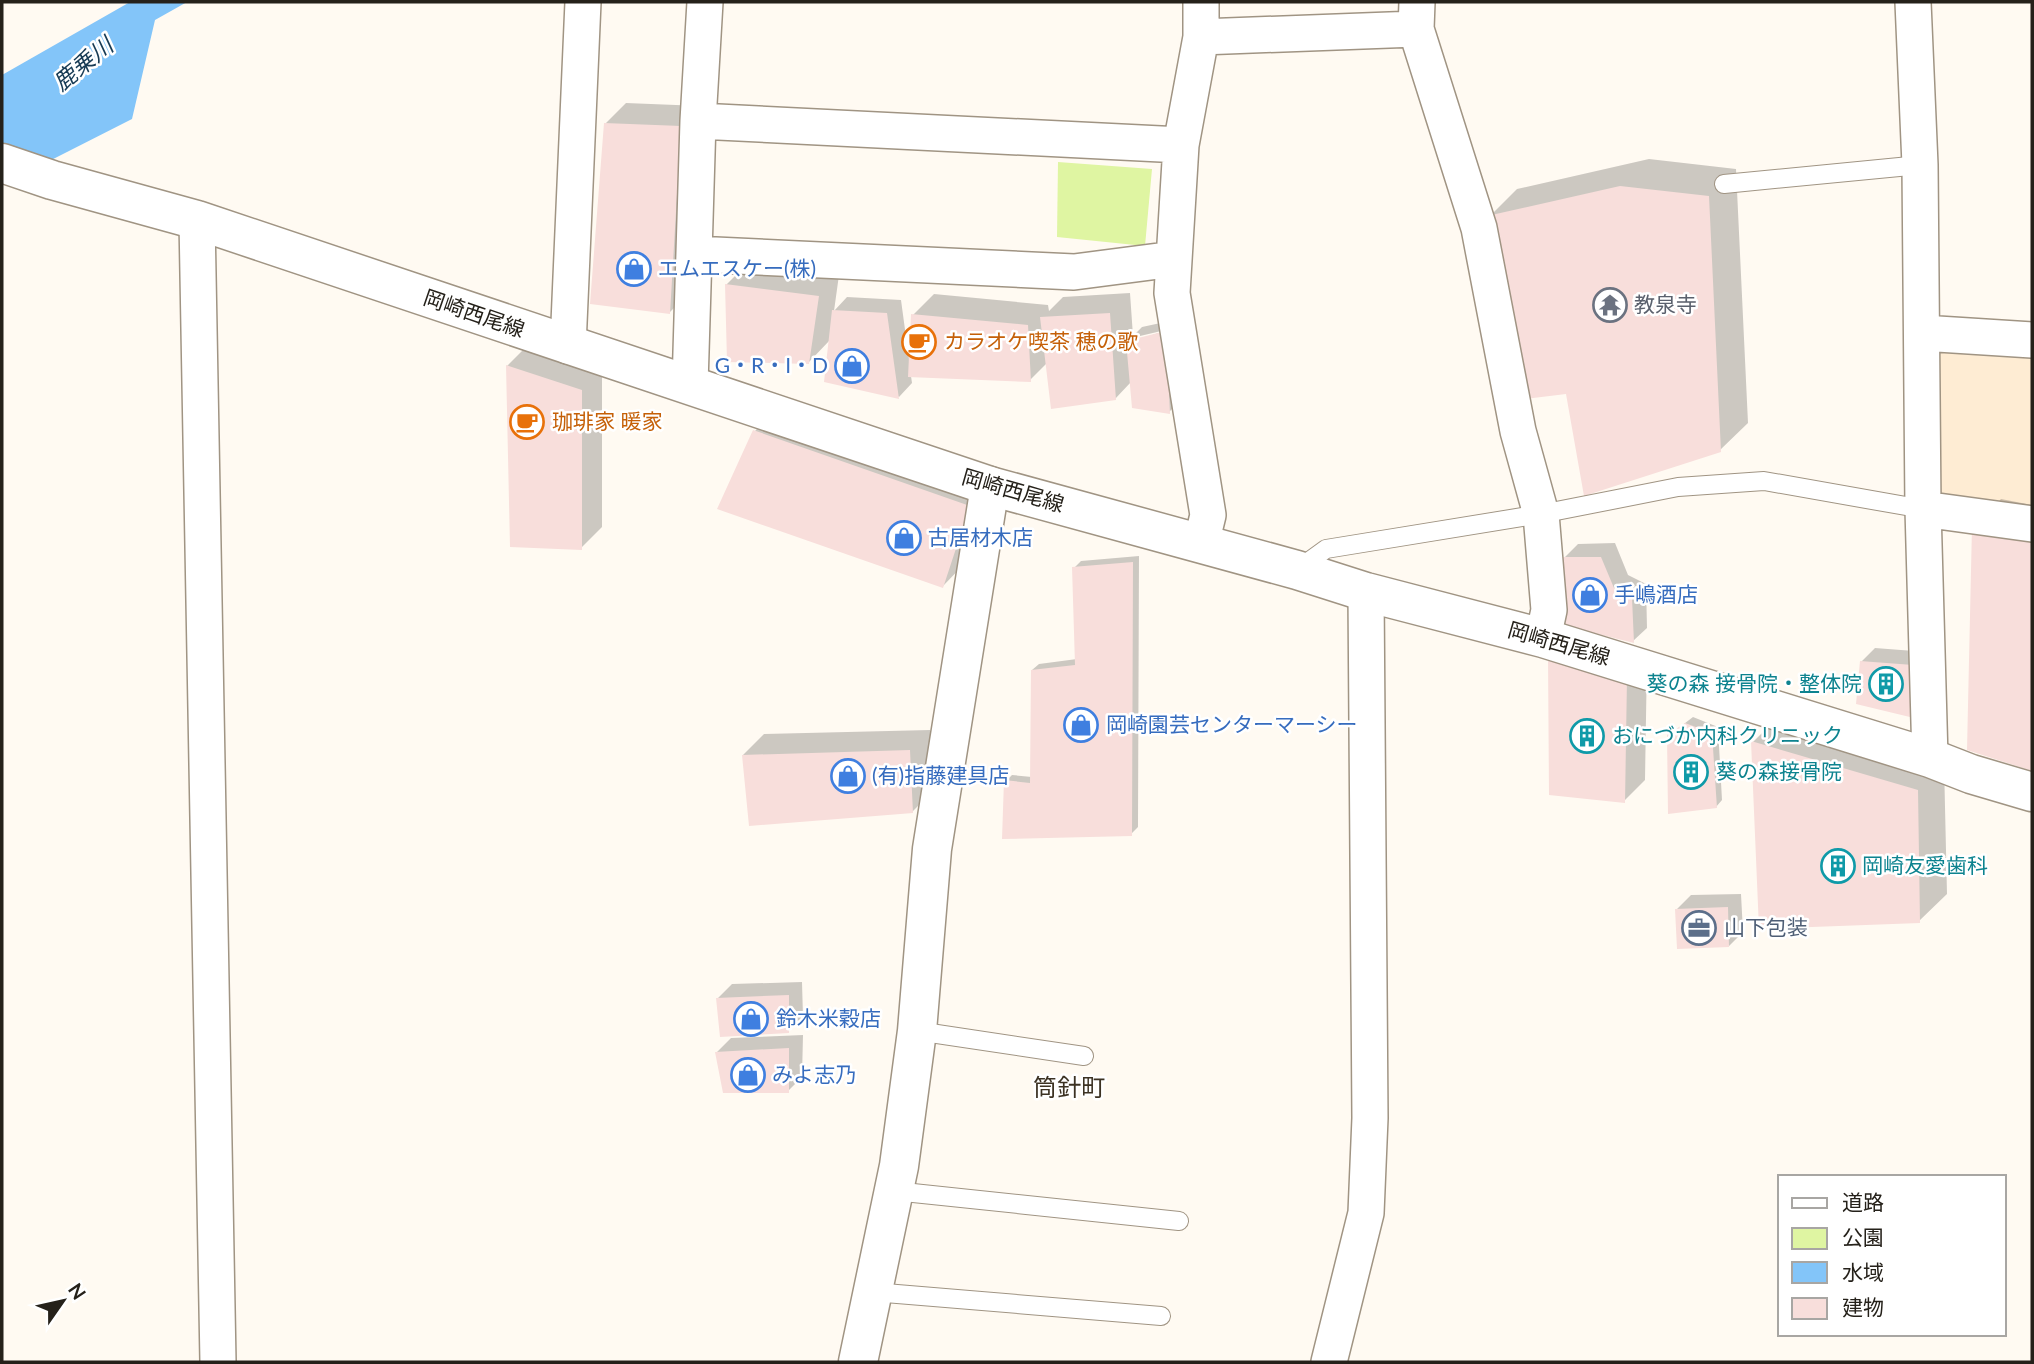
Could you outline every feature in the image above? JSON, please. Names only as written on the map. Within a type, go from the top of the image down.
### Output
[{"type":"main road","name":"岡崎西尾線","points":[[2,163],[52,180],[197,220],[990,486],[1297,570],[1366,592],[1544,638],[2032,792]]},
{"type":"main road","points":[[858,1362],[900,1166],[918,1031],[932,849],[990,486]]},
{"type":"street","points":[[568,346],[583,2]]},
{"type":"street","points":[[690,385],[698,121],[705,2]]},
{"type":"street","points":[[1201,2],[1201,37],[1181,145],[1172,293],[1208,515],[1201,544]]},
{"type":"street","points":[[1913,2],[1920,164],[1923,509],[1930,758]]},
{"type":"street","points":[[1201,37],[1416,16],[1479,228],[1518,431],[1541,514],[1549,610],[1544,638]]},
{"type":"street","points":[[698,121],[1181,145]]},
{"type":"street","points":[[197,220],[218,1362]]},
{"type":"street","points":[[694,254],[1074,272],[1174,259]]},
{"type":"street","points":[[1923,333],[2032,340]]},
{"type":"street","points":[[1923,509],[2032,524]]},
{"type":"street","points":[[1329,1362],[1366,1213],[1370,1118],[1366,592]]},
{"type":"lane","points":[[1724,184],[1920,164]]},
{"type":"lane","points":[[1297,570],[1326,549],[1541,514],[1678,487],[1763,481],[1923,509]]},
{"type":"lane","points":[[918,1031],[1084,1056]]},
{"type":"lane","points":[[894,1191],[1179,1222]]},
{"type":"lane","points":[[873,1292],[1161,1316]]},
{"type":"shaded area","points":[[1938,351],[2032,357],[2032,511],[1940,496]]},
{"type":"green space","points":[[1058,162],[1152,169],[1145,246],[1057,237]]},
{"type":"water","name":"鹿乗川","points":[[130,2],[187,2],[155,20],[132,119],[2,185],[2,75]]},
{"type":"building","points":[[604,123],[681,126],[670,314],[590,304]]},
{"type":"building","name":"教泉寺","points":[[1620,186],[1709,196],[1721,452],[1584,496],[1566,394],[1525,399],[1487,216]]},
{"type":"building","points":[[725,284],[819,296],[809,364],[727,362]]},
{"type":"building","points":[[832,310],[887,313],[899,399],[824,382]]},
{"type":"building","points":[[1110,313],[1116,400],[1051,409],[1040,317]]},
{"type":"building","points":[[911,314],[1028,325],[1031,382],[908,377]]},
{"type":"building","points":[[1166,331],[1170,414],[1132,408],[1126,341]]},
{"type":"building","points":[[506,365],[582,390],[582,550],[510,547]]},
{"type":"building","points":[[753,430],[970,506],[943,588],[717,509]]},
{"type":"building","points":[[1972,526],[2032,537],[2032,771],[1967,750]]},
{"type":"building","points":[[1563,557],[1601,557],[1614,588],[1632,598],[1634,643],[1554,623]]},
{"type":"building","name":"岡崎園芸センターマーシー","points":[[1133,562],[1132,836],[1002,839],[1004,780],[1030,783],[1031,670],[1075,665],[1072,567]]},
{"type":"building","name":"おにづか内科クリニック","points":[[1548,656],[1627,678],[1625,803],[1549,795]]},
{"type":"building","name":"葵の森 接骨院・整体院","points":[[1860,661],[1913,665],[1914,718],[1856,704]]},
{"type":"building","name":"葵の森接骨院","points":[[1685,723],[1712,733],[1717,808],[1668,814],[1667,735]]},
{"type":"building","name":"岡崎友愛歯科","points":[[1751,741],[1918,790],[1920,923],[1759,929]]},
{"type":"building","points":[[910,750],[913,813],[749,826],[742,755]]},
{"type":"building","points":[[1728,907],[1729,947],[1677,949],[1675,909]]},
{"type":"building","points":[[789,995],[789,1033],[720,1037],[716,998]]},
{"type":"building","points":[[789,1048],[789,1093],[723,1093],[715,1052]]},
{"type":"place","name":"エムエスケー(株)","points":[[634,269]]},
{"type":"place","name":"教泉寺","points":[[1610,305]]},
{"type":"place","name":"カラオケ喫茶 穂の歌","points":[[919,342]]},
{"type":"place","name":"G・R・I・D","points":[[852,366]]},
{"type":"place","name":"珈琲家 暖家","points":[[527,422]]},
{"type":"place","name":"古居材木店","points":[[904,538]]},
{"type":"place","name":"手嶋酒店","points":[[1590,595]]},
{"type":"place","name":"葵の森 接骨院・整体院","points":[[1886,684]]},
{"type":"place","name":"岡崎園芸センターマーシー","points":[[1081,725]]},
{"type":"place","name":"おにづか内科クリニック","points":[[1587,736]]},
{"type":"place","name":"葵の森接骨院","points":[[1691,772]]},
{"type":"place","name":"(有)指藤建具店","points":[[848,776]]},
{"type":"place","name":"岡崎友愛歯科","points":[[1838,866]]},
{"type":"place","name":"山下包装","points":[[1699,928]]},
{"type":"place","name":"鈴木米穀店","points":[[751,1019]]},
{"type":"place","name":"みよ志乃","points":[[748,1075]]},
{"type":"district","name":"筒針町","points":[[1069,1088]]}]
